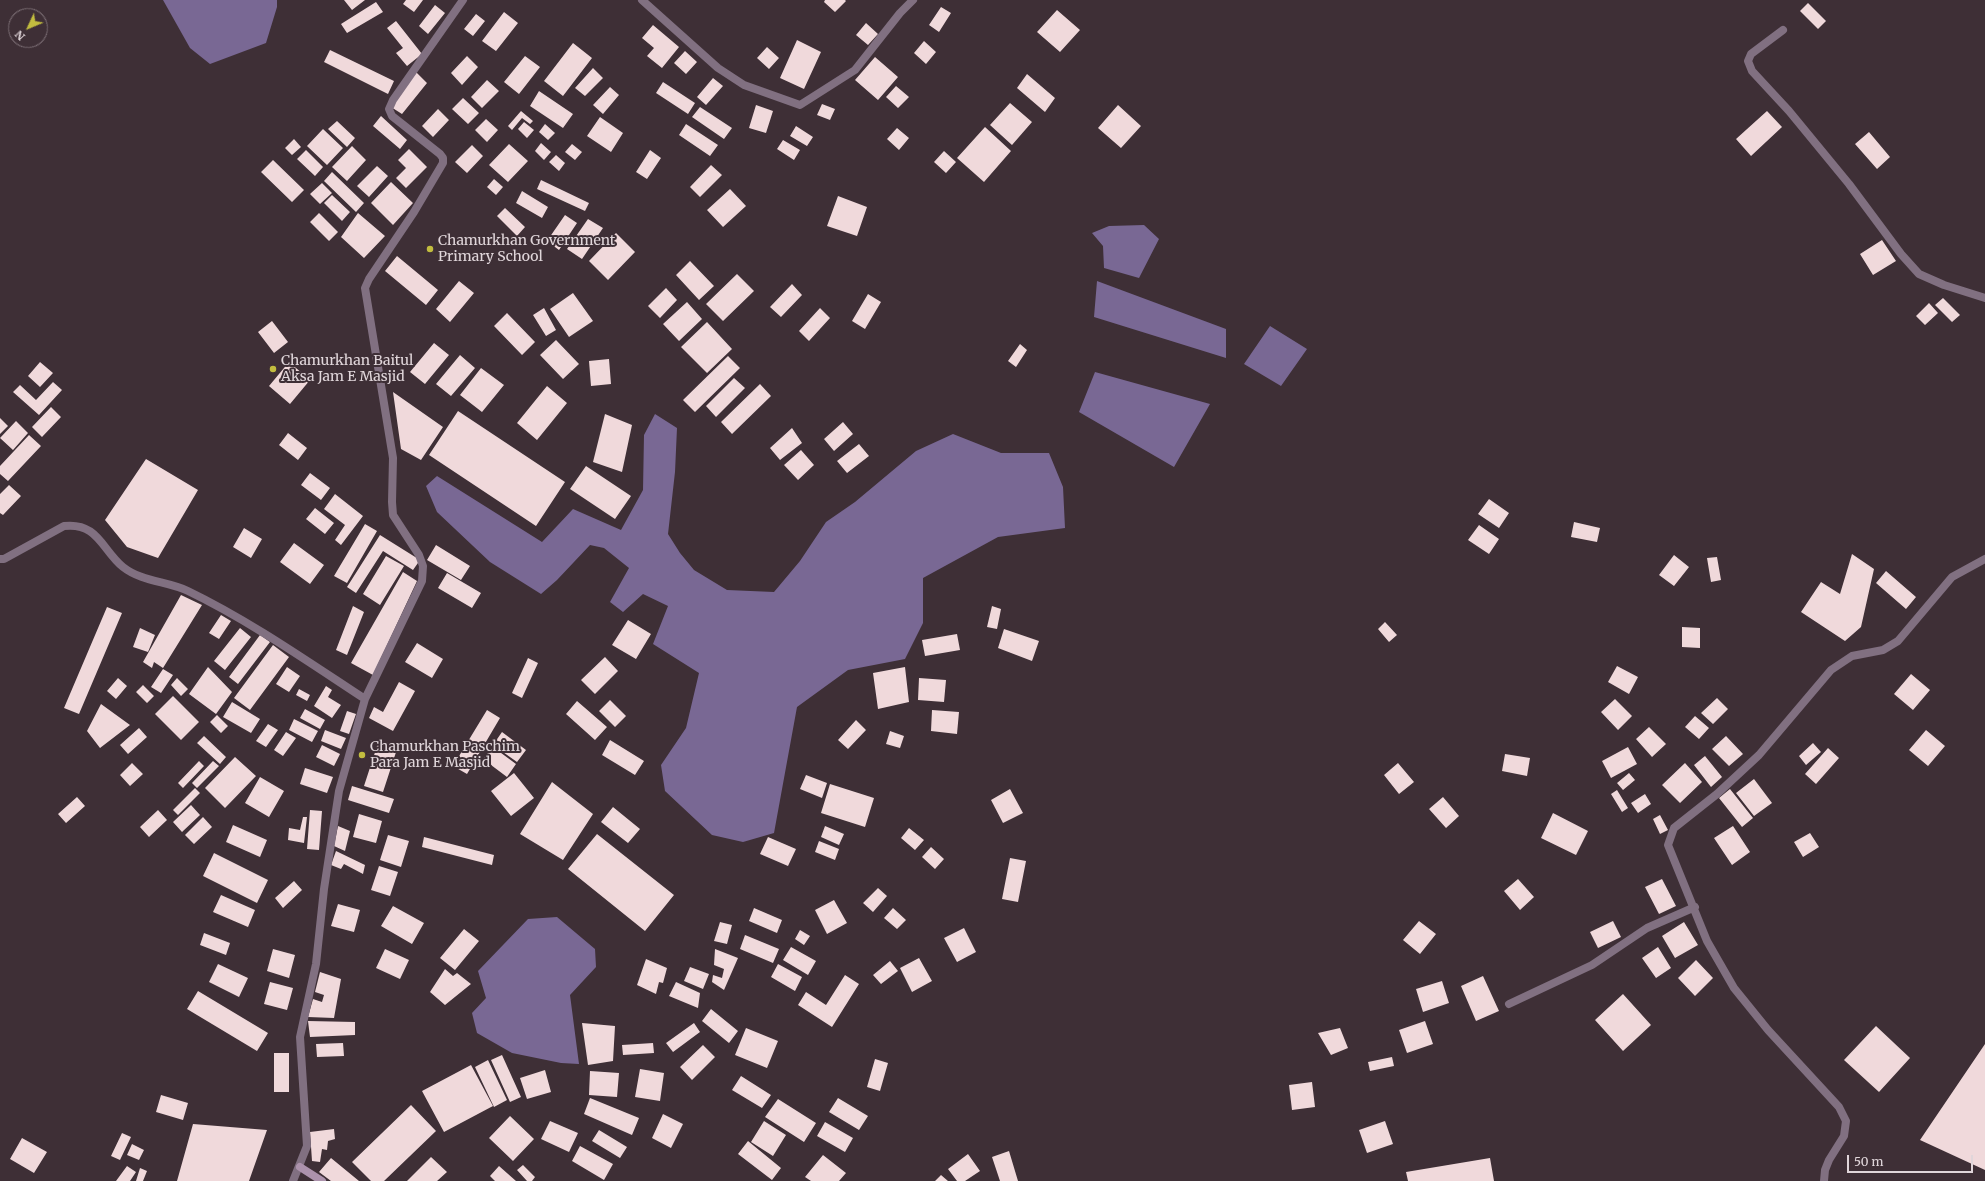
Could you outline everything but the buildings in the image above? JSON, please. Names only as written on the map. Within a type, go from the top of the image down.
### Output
[{"type":"street","points":[[293,1181],[300,1167],[307,1146],[300,1038],[316,964],[324,890],[340,791],[365,699],[422,581],[423,566],[419,555],[393,515],[393,458],[365,288],[369,279],[414,212],[442,163],[443,158],[392,116],[389,109],[393,100],[463,0]]},
{"type":"street","points":[[642,0],[718,68],[744,85],[800,105],[855,70],[900,13],[913,0]]},
{"type":"street","points":[[1783,30],[1751,54],[1748,61],[1752,71],[1789,111],[1849,184],[1901,254],[1919,274],[1944,285],[1985,298]]},
{"type":"street","points":[[0,559],[64,526],[74,525],[86,527],[123,567],[145,579],[166,583],[188,591],[277,642],[365,699]]},
{"type":"street","points":[[1824,1181],[1825,1170],[1829,1160],[1844,1136],[1846,1121],[1839,1107],[1768,1030],[1734,988],[1707,941],[1668,845],[1674,828],[1716,794],[1759,755],[1832,670],[1852,656],[1883,650],[1898,641],[1952,577],[1985,559]]},
{"type":"street","points":[[1509,1004],[1592,965],[1647,928],[1694,907]]},
{"type":"street","points":[[300,1167],[322,1181]]},
{"type":"shaded area","points":[[163,0],[277,0],[277,7],[266,43],[210,64],[190,48]]},
{"type":"shaded area","points":[[1144,225],[1159,239],[1139,278],[1104,268],[1103,246],[1092,233],[1109,226]]},
{"type":"shaded area","points":[[1097,281],[1226,329],[1226,358],[1094,317]]},
{"type":"shaded area","points":[[1270,326],[1307,349],[1281,386],[1244,364]]},
{"type":"shaded area","points":[[1095,372],[1210,404],[1174,467],[1079,412]]},
{"type":"shaded area","points":[[655,414],[677,428],[675,472],[668,534],[680,553],[694,570],[727,590],[774,592],[800,561],[826,522],[855,502],[916,451],[953,434],[1001,453],[1049,453],[1063,487],[1065,528],[998,537],[923,578],[923,623],[905,659],[848,670],[797,707],[774,833],[743,842],[712,835],[665,791],[661,765],[686,728],[699,673],[653,644],[668,606],[643,594],[623,612],[610,602],[629,568],[604,548],[590,545],[557,580],[541,594],[490,562],[437,512],[426,486],[437,476],[542,542],[573,509],[621,530],[643,490],[644,435]]},
{"type":"shaded area","points":[[557,917],[595,949],[596,967],[570,995],[579,1064],[561,1063],[512,1053],[477,1033],[472,1013],[486,998],[478,971],[528,919]]},
{"type":"place","name":"Chamurkhan Government Primary School","points":[[430,249]]},
{"type":"place","name":"Chamurkhan Baitul Aksa Jam E Masjid","points":[[273,369]]},
{"type":"place","name":"Chamurkhan Paschim Para Jam E Masjid","points":[[362,755]]}]
